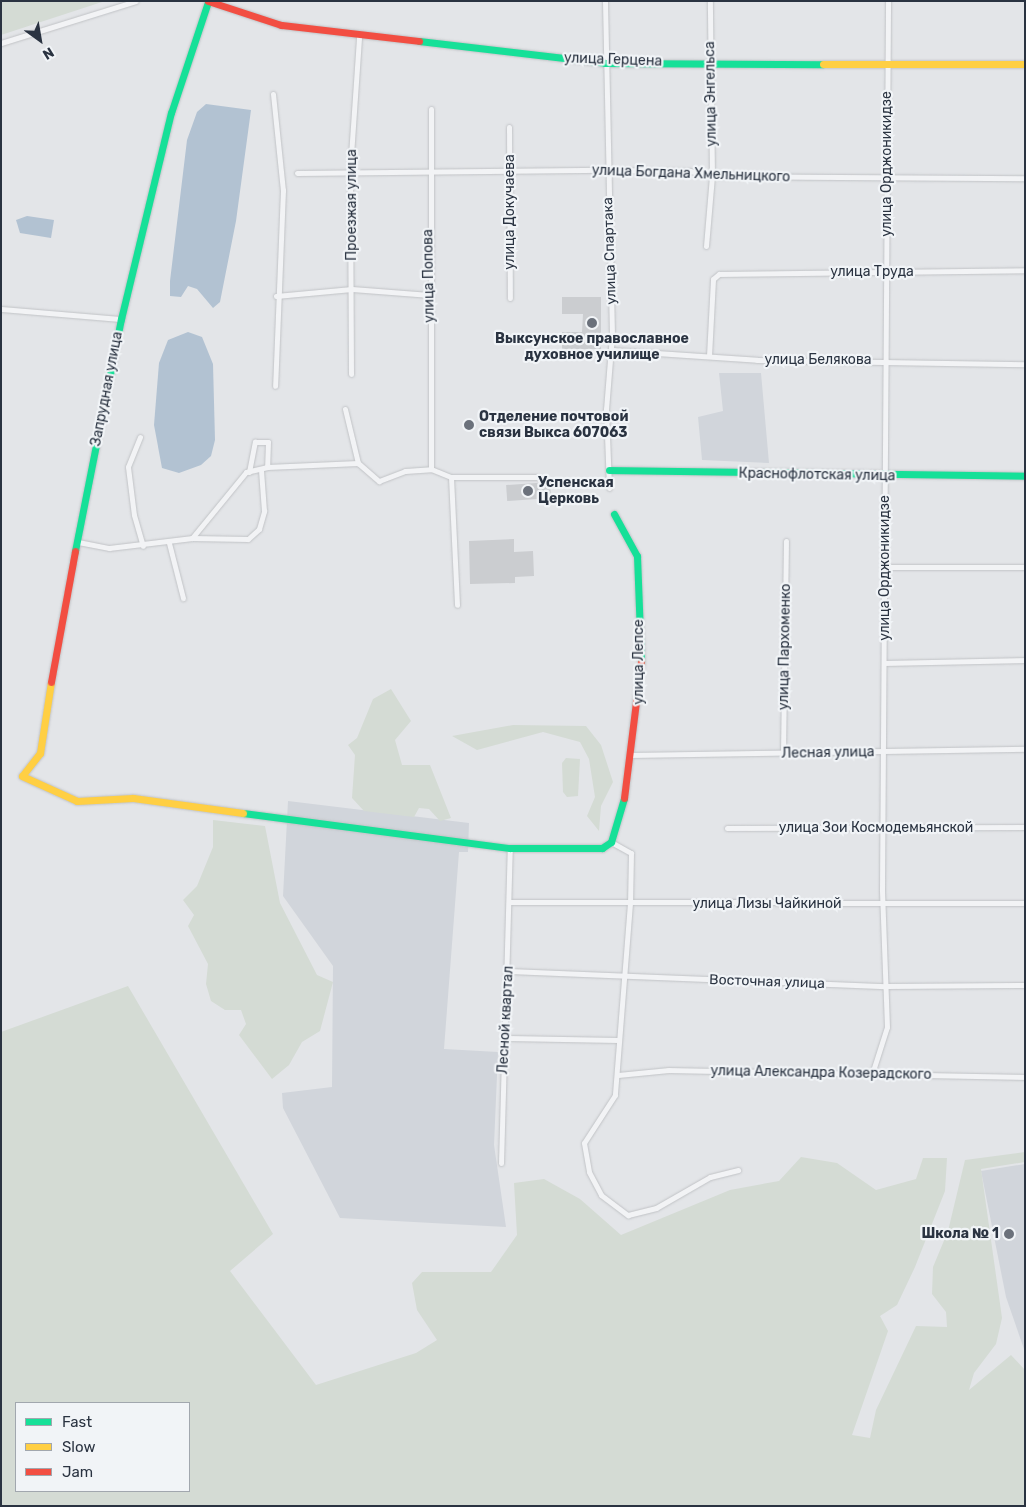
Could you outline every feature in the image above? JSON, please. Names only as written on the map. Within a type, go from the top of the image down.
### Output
[{"type":"street","points":[[1,42],[136,1]]},
{"type":"street","name":"улица Спартака","points":[[605,1],[612,350],[606,417],[609,470]]},
{"type":"street","name":"улица Энгельса","points":[[706,246],[712,176],[710,1]]},
{"type":"street","name":"улица Орджоникидзе","points":[[872,1074],[887,1027],[882,828],[886,663],[884,475],[888,1]]},
{"type":"street","name":"улица Герцена","points":[[208,2],[274,23],[359,37],[605,63],[1025,64]]},
{"type":"street","name":"Запрудная улица","points":[[208,2],[170,112],[121,319],[40,754],[22,776],[77,801],[133,798],[510,848]]},
{"type":"street","name":"Проезжая улица","points":[[351,374],[350,170],[359,37]]},
{"type":"street","points":[[273,94],[283,190],[276,296],[275,386]]},
{"type":"street","name":"улица Попова","points":[[431,108],[428,171],[433,444],[431,469]]},
{"type":"street","name":"улица Докучаева","points":[[509,126],[512,171],[510,298]]},
{"type":"street","name":"улица Богдана Хмельницкого","points":[[297,173],[350,170],[607,170],[690,171],[712,176],[1025,178]]},
{"type":"street","name":"улица Труда","points":[[709,356],[713,279],[719,274],[886,274],[1025,270]]},
{"type":"street","points":[[276,296],[352,290],[430,295]]},
{"type":"street","points":[[1,309],[121,319]]},
{"type":"street","name":"улица Белякова","points":[[612,350],[709,356],[1025,364]]},
{"type":"street","points":[[345,409],[358,463],[379,480],[405,470],[431,469],[451,477],[538,477]]},
{"type":"street","points":[[140,437],[128,467],[134,515],[143,546]]},
{"type":"street","points":[[192,538],[249,472],[255,442],[268,442],[267,467]]},
{"type":"street","points":[[249,472],[267,467],[358,463]]},
{"type":"street","points":[[78,542],[109,548],[169,543],[192,538],[248,539],[259,529],[264,511],[260,470]]},
{"type":"street","points":[[609,470],[609,488]]},
{"type":"street","name":"Краснофлотская улица","points":[[609,470],[1025,476]]},
{"type":"street","points":[[451,477],[457,605]]},
{"type":"street","name":"улица Лепсе","points":[[611,842],[620,821],[632,755],[642,682],[637,556],[614,514]]},
{"type":"street","name":"улица Пархоменко","points":[[783,754],[786,541]]},
{"type":"street","points":[[169,543],[183,598]]},
{"type":"street","points":[[886,566],[1025,567]]},
{"type":"street","points":[[886,663],[1025,660]]},
{"type":"street","name":"Лесная улица","points":[[632,755],[1025,749]]},
{"type":"street","name":"улица Зои Космодемьянской","points":[[727,828],[1025,827]]},
{"type":"street","points":[[510,848],[594,850],[611,842],[631,853],[630,903],[618,1040],[616,1095],[584,1143],[589,1172],[601,1195],[628,1215],[656,1208],[710,1177],[738,1170]]},
{"type":"street","name":"Лесной квартал","points":[[501,1163],[503,1050],[508,1038],[510,848]]},
{"type":"street","name":"улица Лизы Чайкиной","points":[[510,902],[1025,903]]},
{"type":"street","name":"Восточная улица","points":[[509,971],[609,973],[623,978],[886,986],[1025,985]]},
{"type":"street","points":[[508,1038],[618,1040]]},
{"type":"street","name":"улица Александра Козерадского","points":[[618,1076],[669,1070],[1025,1076]]},
{"type":"shaded area","points":[[1,1],[105,1],[1,35]]},
{"type":"shaded area","points":[[719,373],[761,373],[769,463],[702,460],[698,417],[723,411]]},
{"type":"shaded area","points":[[391,689],[411,721],[395,740],[402,765],[430,765],[451,818],[440,821],[429,809],[419,808],[414,817],[364,811],[352,798],[355,755],[348,745],[357,738],[373,699]]},
{"type":"shaded area","points":[[513,725],[586,726],[601,745],[613,782],[601,806],[599,831],[587,816],[595,797],[589,759],[580,742],[543,732],[477,750],[452,736]]},
{"type":"shaded area","points":[[566,758],[580,759],[578,796],[567,797],[563,792],[562,763]]},
{"type":"shaded area","points":[[288,801],[469,823],[468,852],[459,852],[444,1049],[498,1052],[494,1145],[506,1227],[340,1218],[283,1108],[282,1093],[332,1087],[333,966],[283,896]]},
{"type":"shaded area","points":[[213,820],[265,826],[280,903],[317,975],[333,982],[320,1031],[302,1042],[289,1065],[272,1079],[239,1035],[246,1024],[241,1010],[225,1010],[211,1001],[206,984],[208,964],[188,926],[194,915],[183,900],[197,886],[213,847]]},
{"type":"shaded area","points":[[128,986],[273,1234],[230,1271],[316,1385],[416,1353],[437,1340],[417,1310],[412,1283],[422,1272],[491,1272],[517,1235],[514,1183],[544,1179],[580,1199],[621,1235],[730,1190],[779,1181],[801,1157],[837,1163],[876,1190],[916,1179],[923,1158],[947,1158],[945,1191],[915,1267],[897,1305],[880,1316],[888,1331],[852,1435],[870,1438],[876,1410],[916,1326],[947,1327],[946,1312],[932,1294],[933,1267],[948,1231],[965,1160],[1025,1152],[1025,1162],[981,1169],[1002,1318],[996,1344],[974,1373],[969,1390],[1011,1355],[1025,1370],[1025,1506],[1,1506],[1,1032]]},
{"type":"shaded area","name":"Школа № 1","points":[[1025,1164],[1025,1352],[1006,1297],[981,1171]]},
{"type":"water","points":[[206,104],[251,110],[236,221],[220,302],[213,308],[197,289],[188,286],[181,297],[170,296],[170,281],[187,140],[197,112]]},
{"type":"water","points":[[27,216],[54,220],[51,238],[20,233],[16,220]]},
{"type":"water","points":[[188,332],[202,337],[213,364],[215,440],[211,456],[201,465],[179,473],[162,468],[154,425],[159,363],[168,340]]},
{"type":"building","name":"Выксунское православное духовное училище","points":[[562,297],[601,297],[601,349],[562,349],[562,332],[582,332],[583,314],[562,314]]},
{"type":"building","name":"Успенская Церковь","points":[[550,482],[551,498],[507,501],[506,485]]},
{"type":"building","points":[[514,539],[514,552],[533,551],[534,576],[515,577],[515,583],[470,584],[469,541]]},
{"type":"traffic: fast","points":[[75,551],[121,319],[171,113],[208,2]]},
{"type":"traffic: fast","points":[[419,41],[605,63],[823,64]]},
{"type":"traffic: fast","points":[[609,470],[1025,476]]},
{"type":"traffic: fast","points":[[614,514],[637,556],[641,662]]},
{"type":"traffic: fast","points":[[243,813],[510,848],[602,848],[611,842],[624,798]]},
{"type":"traffic: slow","points":[[823,64],[1025,64]]},
{"type":"traffic: slow","points":[[51,682],[40,753],[22,776],[77,801],[133,798],[243,813]]},
{"type":"traffic: jam","points":[[208,1],[281,25],[419,41]]},
{"type":"traffic: jam","points":[[51,682],[75,551]]},
{"type":"traffic: jam","points":[[624,798],[641,662]]},
{"type":"place","name":"Выксунское православное духовное училище","points":[[592,323]]},
{"type":"place","name":"Отделение почтовой связи Выкса 607063","points":[[469,425]]},
{"type":"place","name":"Успенская Церковь","points":[[528,491]]},
{"type":"place","name":"Школа № 1","points":[[1009,1234]]}]
